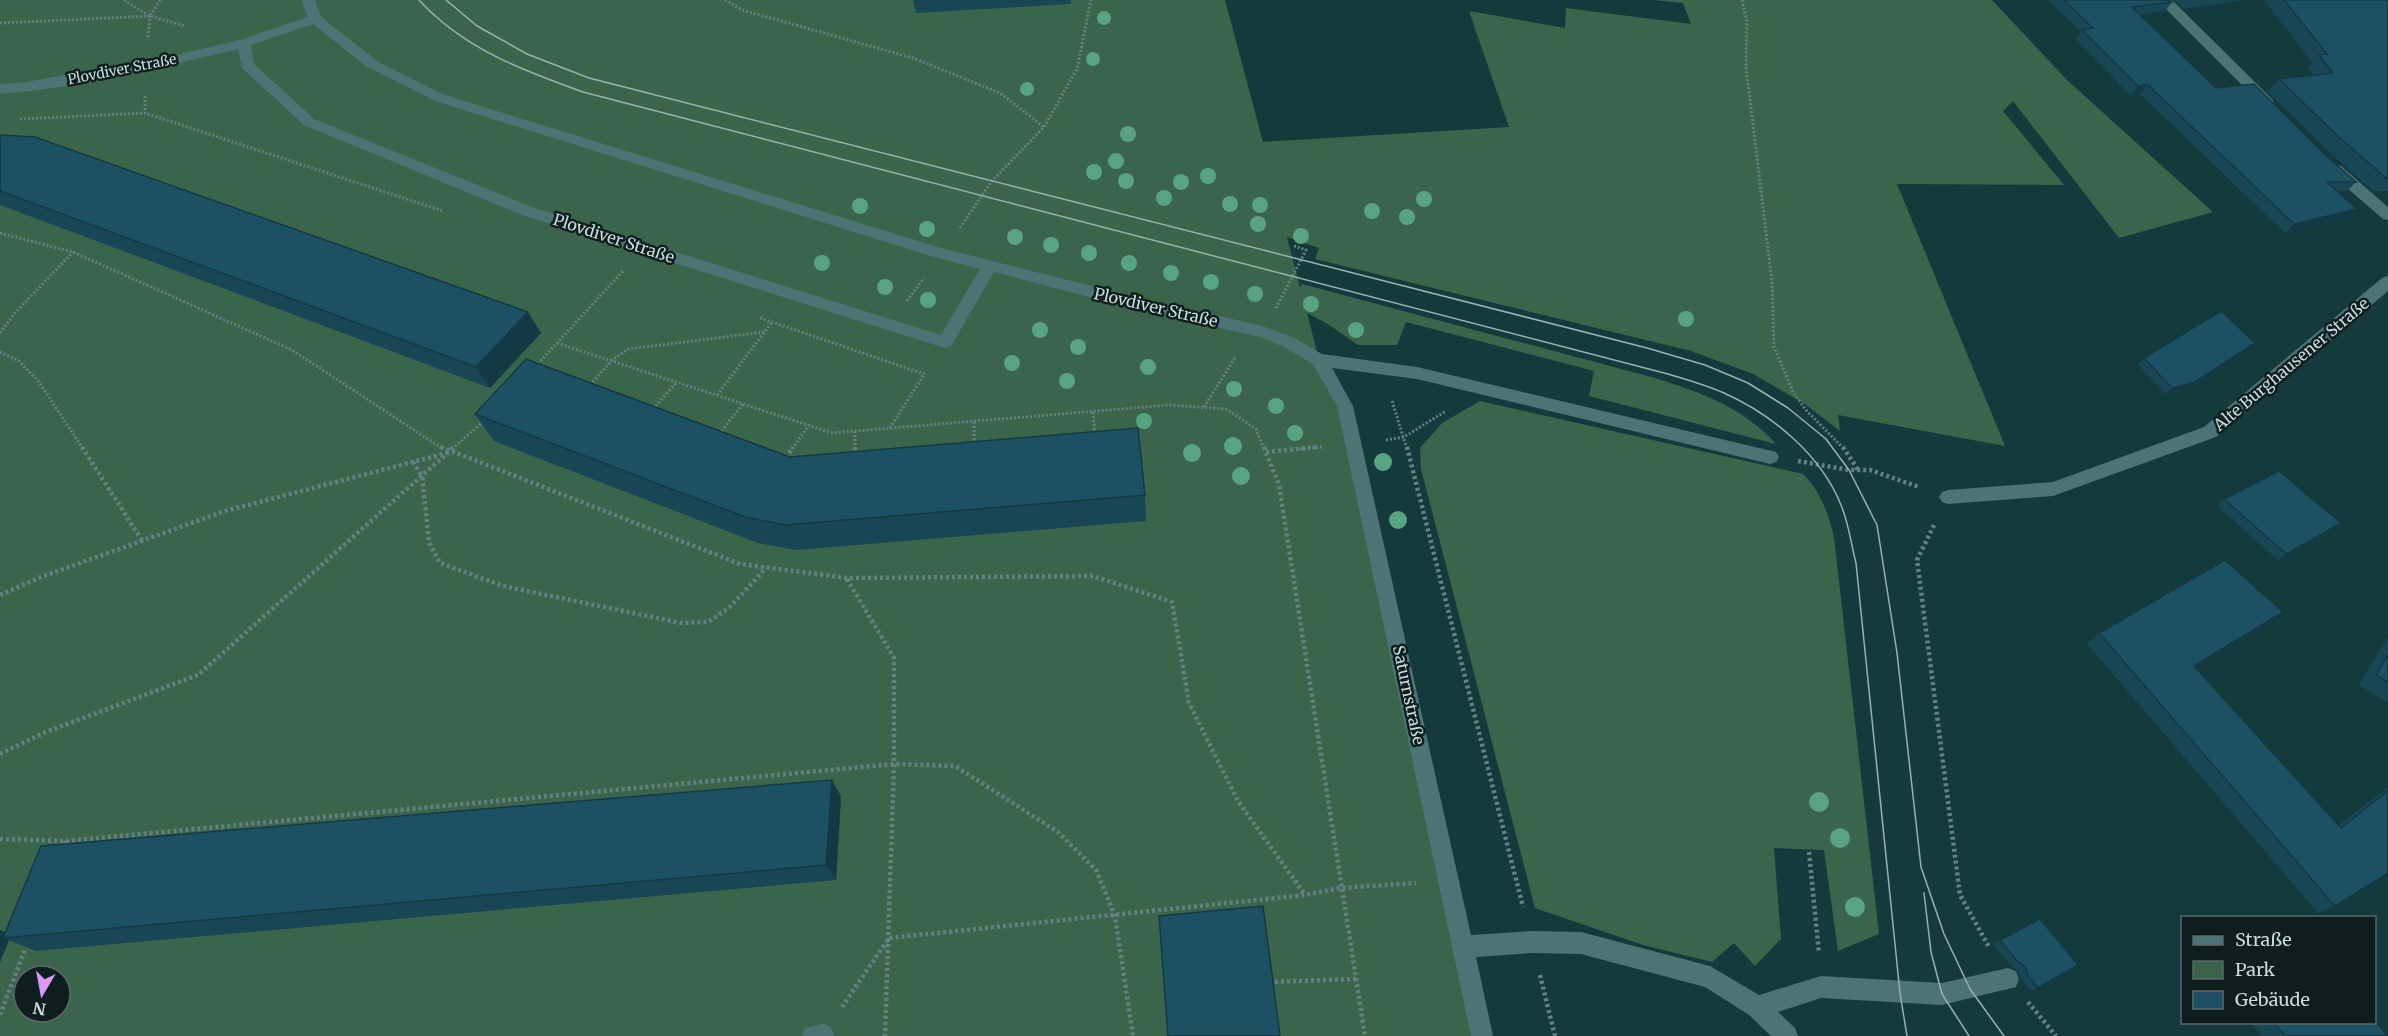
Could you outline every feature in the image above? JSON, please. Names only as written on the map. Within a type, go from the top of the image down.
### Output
[{"type":"street","points":[[308,0],[315,19]]},
{"type":"street","points":[[2164,0],[2281,116]]},
{"type":"street","name":"Plovdiver Straße","points":[[0,89],[26,87],[244,43],[315,19],[372,64],[440,98],[989,267],[1127,302],[1263,332],[1290,343],[1319,360]]},
{"type":"street","name":"Plovdiver Straße","points":[[244,43],[247,65],[309,122],[527,211],[891,326],[945,342],[989,267]]},
{"type":"street","points":[[2322,158],[2388,215]]},
{"type":"street","name":"Alte Burghausener Straße","points":[[1948,497],[2053,489],[2210,432],[2388,282]]},
{"type":"street","points":[[1319,360],[1417,373],[1770,457]]},
{"type":"street","name":"Saturnstraße","points":[[1319,360],[1346,406],[1482,1036]]},
{"type":"street","points":[[1463,947],[1532,942],[1581,943],[1710,977],[1757,1007],[1787,1036]]},
{"type":"street","points":[[1757,1007],[1821,987],[1941,994],[2008,979]]},
{"type":"path","points":[[0,23],[150,16],[124,0]]},
{"type":"path","points":[[725,0],[742,10],[913,58],[1000,93],[1044,127]]},
{"type":"path","points":[[960,227],[991,182],[1044,127],[1077,69],[1091,0]]},
{"type":"path","points":[[1742,0],[1746,22],[1746,67],[1761,214],[1772,282],[1774,347],[1793,392],[1859,470]]},
{"type":"path","points":[[11,119],[144,113],[446,212]]},
{"type":"path","points":[[0,233],[73,252],[292,350],[448,452],[740,564],[846,578],[1094,576],[1172,602],[1189,703],[1238,801],[1305,895]]},
{"type":"path","points":[[1272,316],[1306,250],[1294,246]]},
{"type":"path","points":[[534,368],[645,248]]},
{"type":"path","points":[[0,333],[14,314],[73,252]]},
{"type":"path","points":[[891,326],[940,253]]},
{"type":"path","points":[[613,267],[624,271]]},
{"type":"path","points":[[717,395],[793,295]]},
{"type":"path","points":[[751,315],[924,374],[890,428]]},
{"type":"path","points":[[584,392],[612,360],[628,349],[765,332]]},
{"type":"path","points":[[1204,407],[1244,345],[1263,332]]},
{"type":"path","points":[[557,343],[832,433],[1169,405],[1226,409],[1256,429],[1279,485],[1340,888],[1365,1036]]},
{"type":"path","points":[[0,352],[19,361],[39,382],[143,542]]},
{"type":"path","points":[[1368,366],[1394,405],[1406,444],[1555,1036]]},
{"type":"path","points":[[648,415],[677,382]]},
{"type":"path","points":[[715,439],[743,404]]},
{"type":"path","points":[[1093,412],[1095,435]]},
{"type":"path","points":[[0,754],[46,732],[198,675],[487,418]]},
{"type":"path","points":[[974,422],[974,445]]},
{"type":"path","points":[[782,463],[809,425]]},
{"type":"path","points":[[855,431],[855,455]]},
{"type":"path","points":[[0,595],[41,577],[225,511],[448,452]]},
{"type":"path","points":[[1770,457],[1870,470],[1948,497],[1917,560],[1960,895],[2008,979],[2056,1036]]},
{"type":"path","points":[[413,462],[422,476],[429,542],[440,563],[503,586],[681,623],[708,622],[729,608],[767,568]]},
{"type":"path","points":[[846,578],[894,658],[894,764],[885,1036]]},
{"type":"path","points":[[0,839],[66,841],[894,764],[955,766],[1058,832],[1096,870],[1115,916],[1133,1036]]},
{"type":"path","points":[[62,852],[66,841]]},
{"type":"path","points":[[1809,852],[1821,987]]},
{"type":"path","points":[[818,1036],[889,938],[1305,895],[1340,888],[1412,884],[1448,879]]},
{"type":"path","points":[[0,1015],[25,949]]},
{"type":"path","points":[[1268,982],[1356,979]]},
{"type":"green space","points":[[0,0],[1225,0],[1263,142],[1509,127],[1469,11],[1565,28],[1566,8],[1691,24],[1683,3],[1654,0],[1992,0],[2068,81],[2213,212],[2119,238],[2013,101],[2003,111],[2064,185],[1897,184],[2005,446],[1838,415],[1840,431],[1805,404],[1753,374],[1691,351],[1315,259],[1319,248],[1287,237],[1300,288],[1302,284],[1655,378],[1705,396],[1736,411],[1750,420],[1776,444],[1589,396],[1594,371],[1406,322],[1397,345],[1358,345],[1307,313],[1319,360],[1346,406],[1482,1036],[0,1036]]},
{"type":"green space","points":[[1480,401],[1803,474],[1815,488],[1823,503],[1834,537],[1879,934],[1838,951],[1824,850],[1774,848],[1781,939],[1755,966],[1734,943],[1712,962],[1643,945],[1535,908],[1421,469],[1420,448],[1442,423]]},
{"type":"building","points":[[2064,0],[2170,0],[2172,2],[2132,7],[2216,88],[2254,84],[2324,154],[2356,182],[2327,182],[2357,209],[2294,224],[2147,84],[2138,86],[2082,30],[2093,28]]},
{"type":"building","points":[[2284,0],[2388,0],[2388,178],[2341,139],[2279,79],[2333,73],[2319,55],[2327,54]]},
{"type":"building","points":[[0,135],[35,137],[528,312],[476,367],[0,191]]},
{"type":"building","points":[[2221,311],[2255,343],[2195,382],[2172,388],[2144,358]]},
{"type":"building","points":[[526,359],[790,457],[1138,428],[1145,495],[784,525],[745,517],[475,414]]},
{"type":"building","points":[[2279,471],[2341,523],[2286,554],[2224,499]]},
{"type":"building","points":[[2225,560],[2283,612],[2194,666],[2341,828],[2388,791],[2388,873],[2335,906],[2099,633]]},
{"type":"building","points":[[2388,655],[2388,682],[2376,675]]},
{"type":"building","points":[[832,780],[826,865],[3,938],[41,846]]},
{"type":"building","points":[[1263,906],[1280,1036],[1168,1036],[1159,916]]},
{"type":"building","points":[[2040,919],[2078,965],[2038,988],[2028,975],[2025,966],[2019,963],[2000,940]]},
{"type":"building","points":[[2376,1022],[2388,1036],[2286,1036],[2275,1024]]},
{"type":"tram line","points":[[419,0],[436,17],[475,45],[516,66],[583,92],[1668,374],[1717,390],[1760,413],[1793,438],[1808,453],[1832,487],[1848,527],[1856,563],[1900,993],[1907,1036]]},
{"type":"tram line","points":[[446,0],[477,26],[527,54],[589,78],[1647,348],[1705,365],[1748,383],[1788,408],[1826,439],[1849,470],[1877,525],[1897,653],[1921,867],[1944,934],[1970,989],[2004,1036]]},
{"type":"tram line","points":[[1924,893],[1931,952],[1942,994],[1969,1036]]}]
